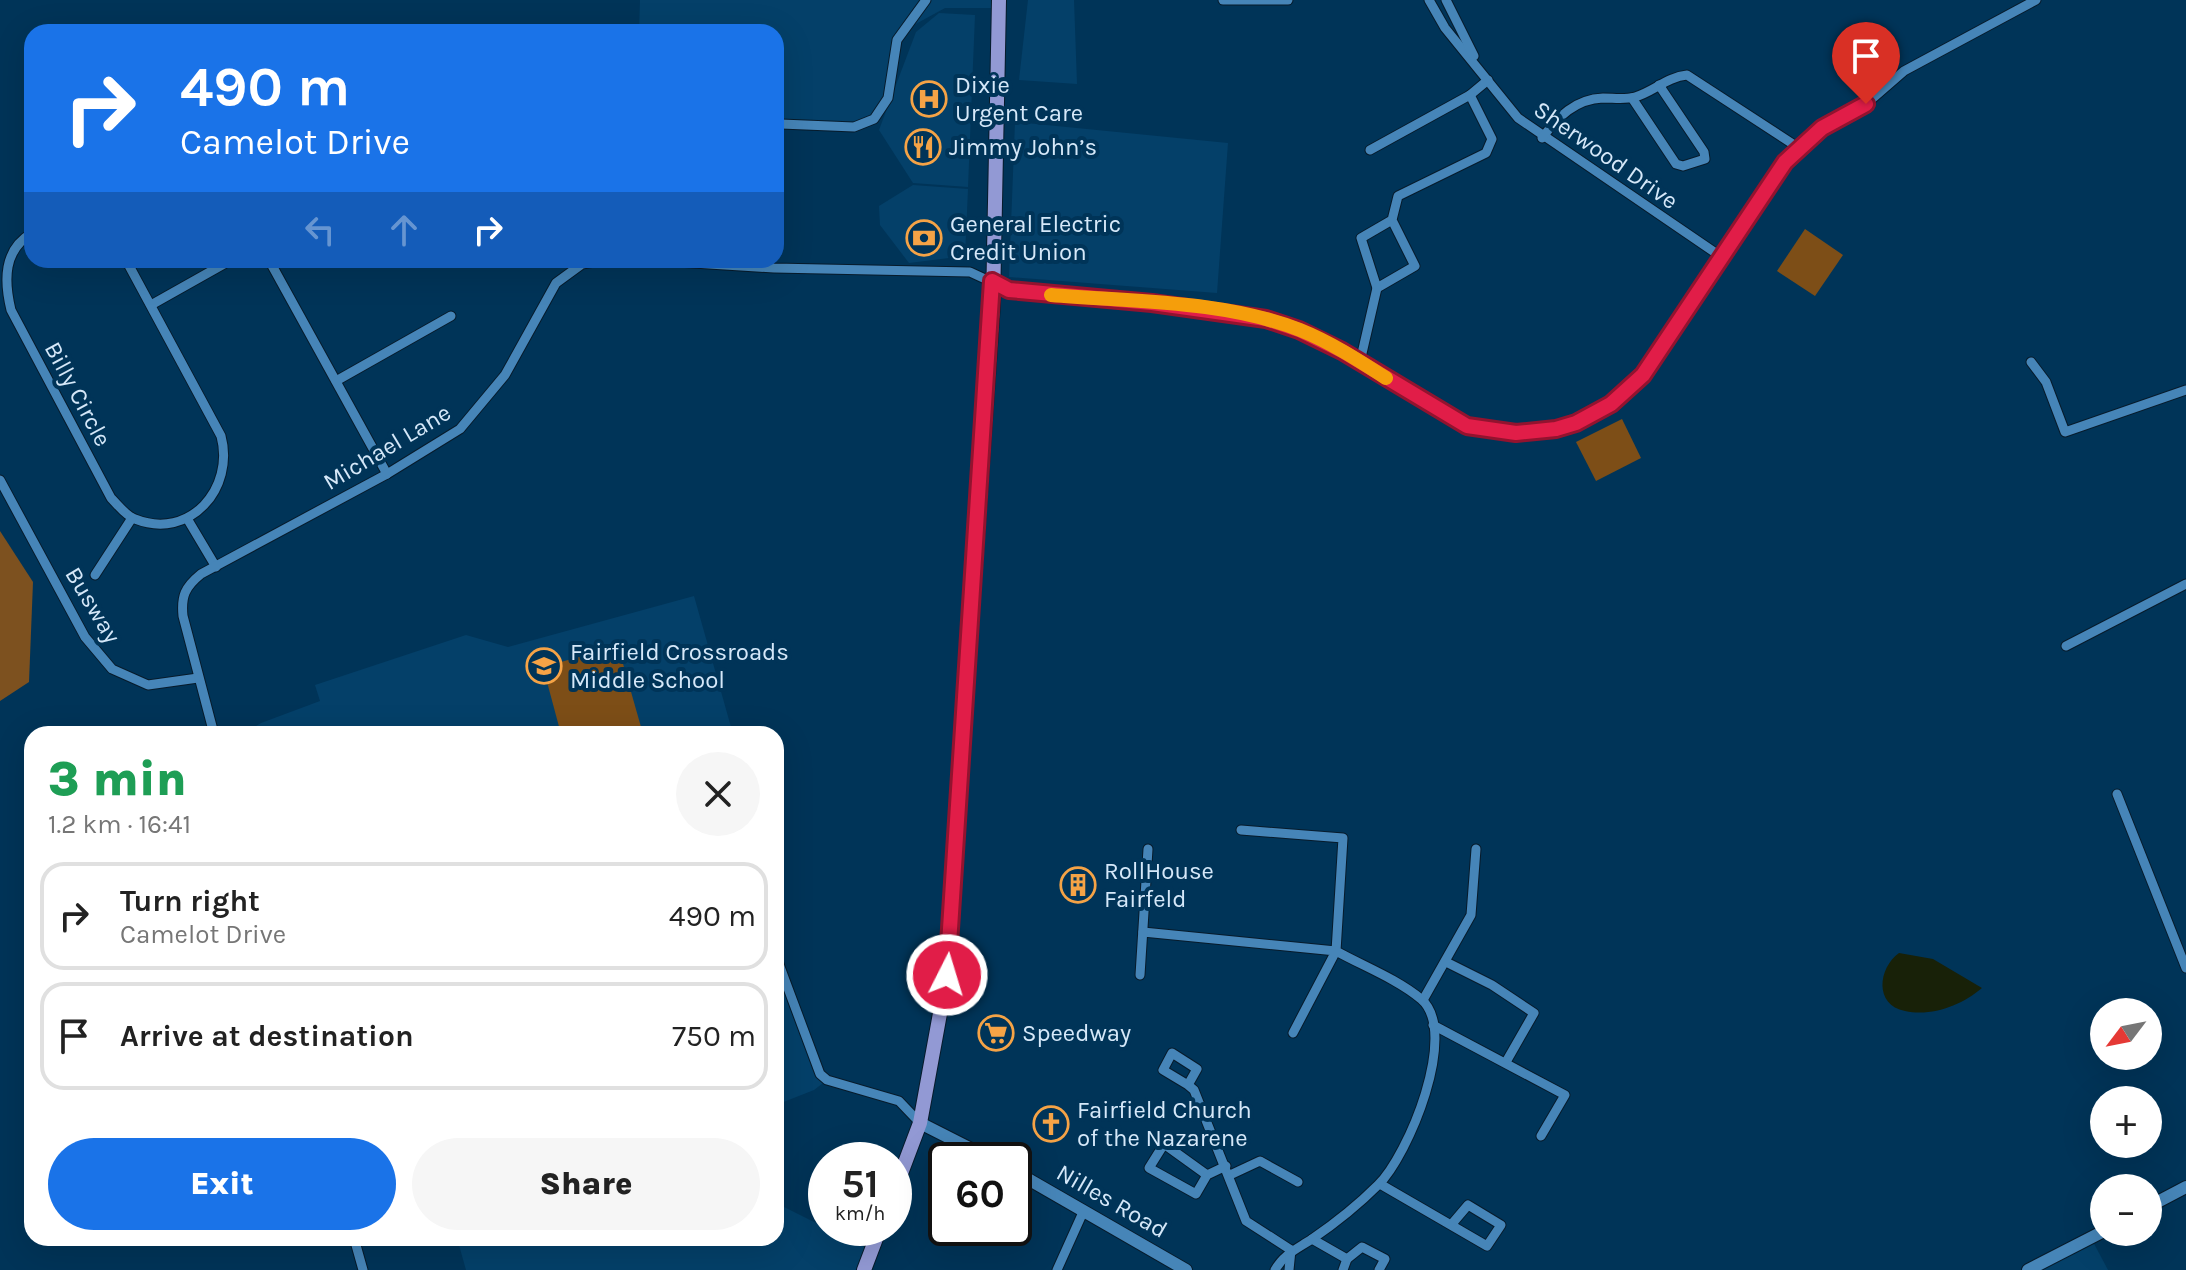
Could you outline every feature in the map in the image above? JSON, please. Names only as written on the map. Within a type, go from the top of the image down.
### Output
[{"type":"main road","points":[[912,1144],[920,1123],[947,975],[992,322],[999,0]]},
{"type":"main road","points":[[864,1270],[873,1246]]},
{"type":"street","points":[[784,124],[854,127],[874,119],[888,98],[897,40],[926,0]]},
{"type":"street","points":[[1223,0],[1288,0]]},
{"type":"street","name":"Sherwood Drive","points":[[1429,0],[1445,28],[1518,118],[1542,138],[1723,258]]},
{"type":"street","name":"Sherwood Drive","points":[[1446,0],[1481,70]]},
{"type":"street","points":[[774,268],[970,272],[1009,290],[1152,303],[1266,319],[1299,330],[1360,362],[1467,426],[1516,433],[1556,429],[1576,423],[1611,404],[1636,382],[1723,258],[1785,162],[1799,148],[1822,128],[1866,104],[1904,71],[2036,0]]},
{"type":"street","points":[[1542,138],[1563,112],[1575,105],[1600,98],[1632,98],[1677,76],[1692,77],[1799,148]]},
{"type":"street","points":[[1370,150],[1470,95],[1488,80]]},
{"type":"street","points":[[1632,98],[1676,164],[1683,166],[1705,159],[1704,152],[1659,85]]},
{"type":"street","points":[[1377,288],[1415,266],[1392,220],[1398,196],[1486,153],[1491,146],[1492,139],[1470,95]]},
{"type":"street","points":[[1360,362],[1377,288],[1361,238],[1392,220]]},
{"type":"street","name":"Billy Circle","points":[[24,242],[9,259],[2,284],[11,310],[111,498],[132,518]]},
{"type":"street","points":[[95,575],[132,518],[155,524],[188,520],[206,503],[222,478],[227,457],[221,436],[130,268]]},
{"type":"street","points":[[151,305],[217,268]]},
{"type":"street","points":[[273,268],[387,474]]},
{"type":"street","name":"Michael Lane","points":[[198,678],[182,599],[187,586],[443,442],[478,412],[505,375],[556,283],[577,268]]},
{"type":"street","points":[[336,381],[451,316]]},
{"type":"street","points":[[2031,362],[2046,382],[2065,432],[2186,390]]},
{"type":"street","name":"Busway","points":[[0,480],[85,637],[105,663],[129,678],[148,685],[198,678]]},
{"type":"street","points":[[188,520],[216,567]]},
{"type":"street","points":[[2066,646],[2186,584]]},
{"type":"street","points":[[198,678],[212,726]]},
{"type":"street","points":[[2117,794],[2186,968]]},
{"type":"street","points":[[1241,830],[1343,838],[1336,951],[1293,1033]]},
{"type":"street","points":[[1140,975],[1148,849]]},
{"type":"street","points":[[1423,1000],[1471,915],[1476,849]]},
{"type":"street","points":[[1143,932],[1336,951],[1423,1000],[1433,1025],[1425,1099],[1414,1130],[1380,1184],[1312,1239],[1291,1250],[1275,1270]]},
{"type":"street","points":[[1446,962],[1492,985],[1534,1013],[1506,1062]]},
{"type":"street","points":[[784,977],[820,1074],[827,1080],[899,1101],[920,1123],[957,1142]]},
{"type":"street","points":[[1433,1025],[1565,1095],[1541,1136]]},
{"type":"street","points":[[1188,1085],[1194,1090],[1246,1221],[1291,1250]]},
{"type":"street","points":[[1207,1175],[1164,1144],[1149,1168],[1196,1194],[1207,1175],[1260,1161],[1298,1182]]},
{"type":"street","name":"Nilles Road","points":[[1032,1181],[1186,1270]]},
{"type":"street","points":[[1380,1184],[1487,1246],[1501,1225],[1468,1205],[1451,1225]]},
{"type":"street","points":[[2162,1200],[2186,1187]]},
{"type":"street","points":[[1057,1270],[1084,1210]]},
{"type":"street","points":[[2028,1270],[2090,1238]]},
{"type":"street","points":[[1312,1239],[1347,1259]]},
{"type":"street","points":[[356,1246],[363,1270]]},
{"type":"street","points":[[1343,1270],[1347,1259],[1362,1247],[1385,1259],[1379,1270]]},
{"type":"street","points":[[1289,1270],[1291,1250]]},
{"type":"shaded area","points":[[640,0],[999,0],[999,8],[945,8],[901,32],[888,98],[866,124],[784,124],[784,24],[639,24]]},
{"type":"shaded area","points":[[1028,0],[1074,0],[1077,84],[1019,80]]},
{"type":"shaded area","points":[[939,13],[975,15],[968,187],[913,183],[879,130],[916,32]]},
{"type":"shaded area","points":[[1015,122],[1228,143],[1217,293],[1009,277]]},
{"type":"shaded area","points":[[913,185],[968,189],[965,256],[909,263],[880,225],[879,206]]},
{"type":"shaded area","points":[[1805,229],[1843,255],[1815,296],[1777,271]]},
{"type":"shaded area","points":[[1622,419],[1641,458],[1596,481],[1576,442]]},
{"type":"shaded area","points":[[0,531],[33,582],[29,682],[0,701]]},
{"type":"shaded area","name":"Fairfield Crossroads Middle School","points":[[694,596],[731,726],[256,726],[320,701],[315,685],[466,635],[508,647]]},
{"type":"shaded area","points":[[618,646],[641,726],[559,726],[543,667]]},
{"type":"shaded area","points":[[1899,953],[1933,959],[1982,988],[1965,1000],[1936,1011],[1915,1012],[1895,1007],[1888,1002],[1882,985],[1887,968]]},
{"type":"shaded area","points":[[784,975],[827,1080],[814,1090],[784,1102]]},
{"type":"shaded area","points":[[784,1207],[808,1219],[808,1246],[862,1246],[872,1251],[864,1270],[466,1270],[459,1246],[784,1246]]},
{"type":"shaded area","points":[[2090,1239],[2090,1246],[2095,1246],[2108,1270],[2028,1270]]},
{"type":"slow traffic","points":[[1051,295],[1152,303],[1266,319],[1320,340],[1386,378]]},
{"type":"place","name":"Dixie Urgent Care","points":[[929,99]]},
{"type":"place","name":"Jimmy John’s","points":[[923,147]]},
{"type":"place","name":"General Electric Credit Union","points":[[924,238]]},
{"type":"place","name":"Fairfield Crossroads Middle School","points":[[544,666]]},
{"type":"place","name":"RollHouse Fairfeld","points":[[1078,885]]},
{"type":"place","name":"Speedway","points":[[996,1033]]},
{"type":"place","name":"Fairfield Church of the Nazarene","points":[[1051,1124]]},
{"type":"route","points":[[947,975],[993,311],[992,281],[1009,290],[1152,303],[1266,319],[1299,330],[1342,351],[1450,419],[1467,426],[1516,433],[1556,429],[1595,414],[1643,375],[1785,162],[1822,128],[1866,104]]}]
